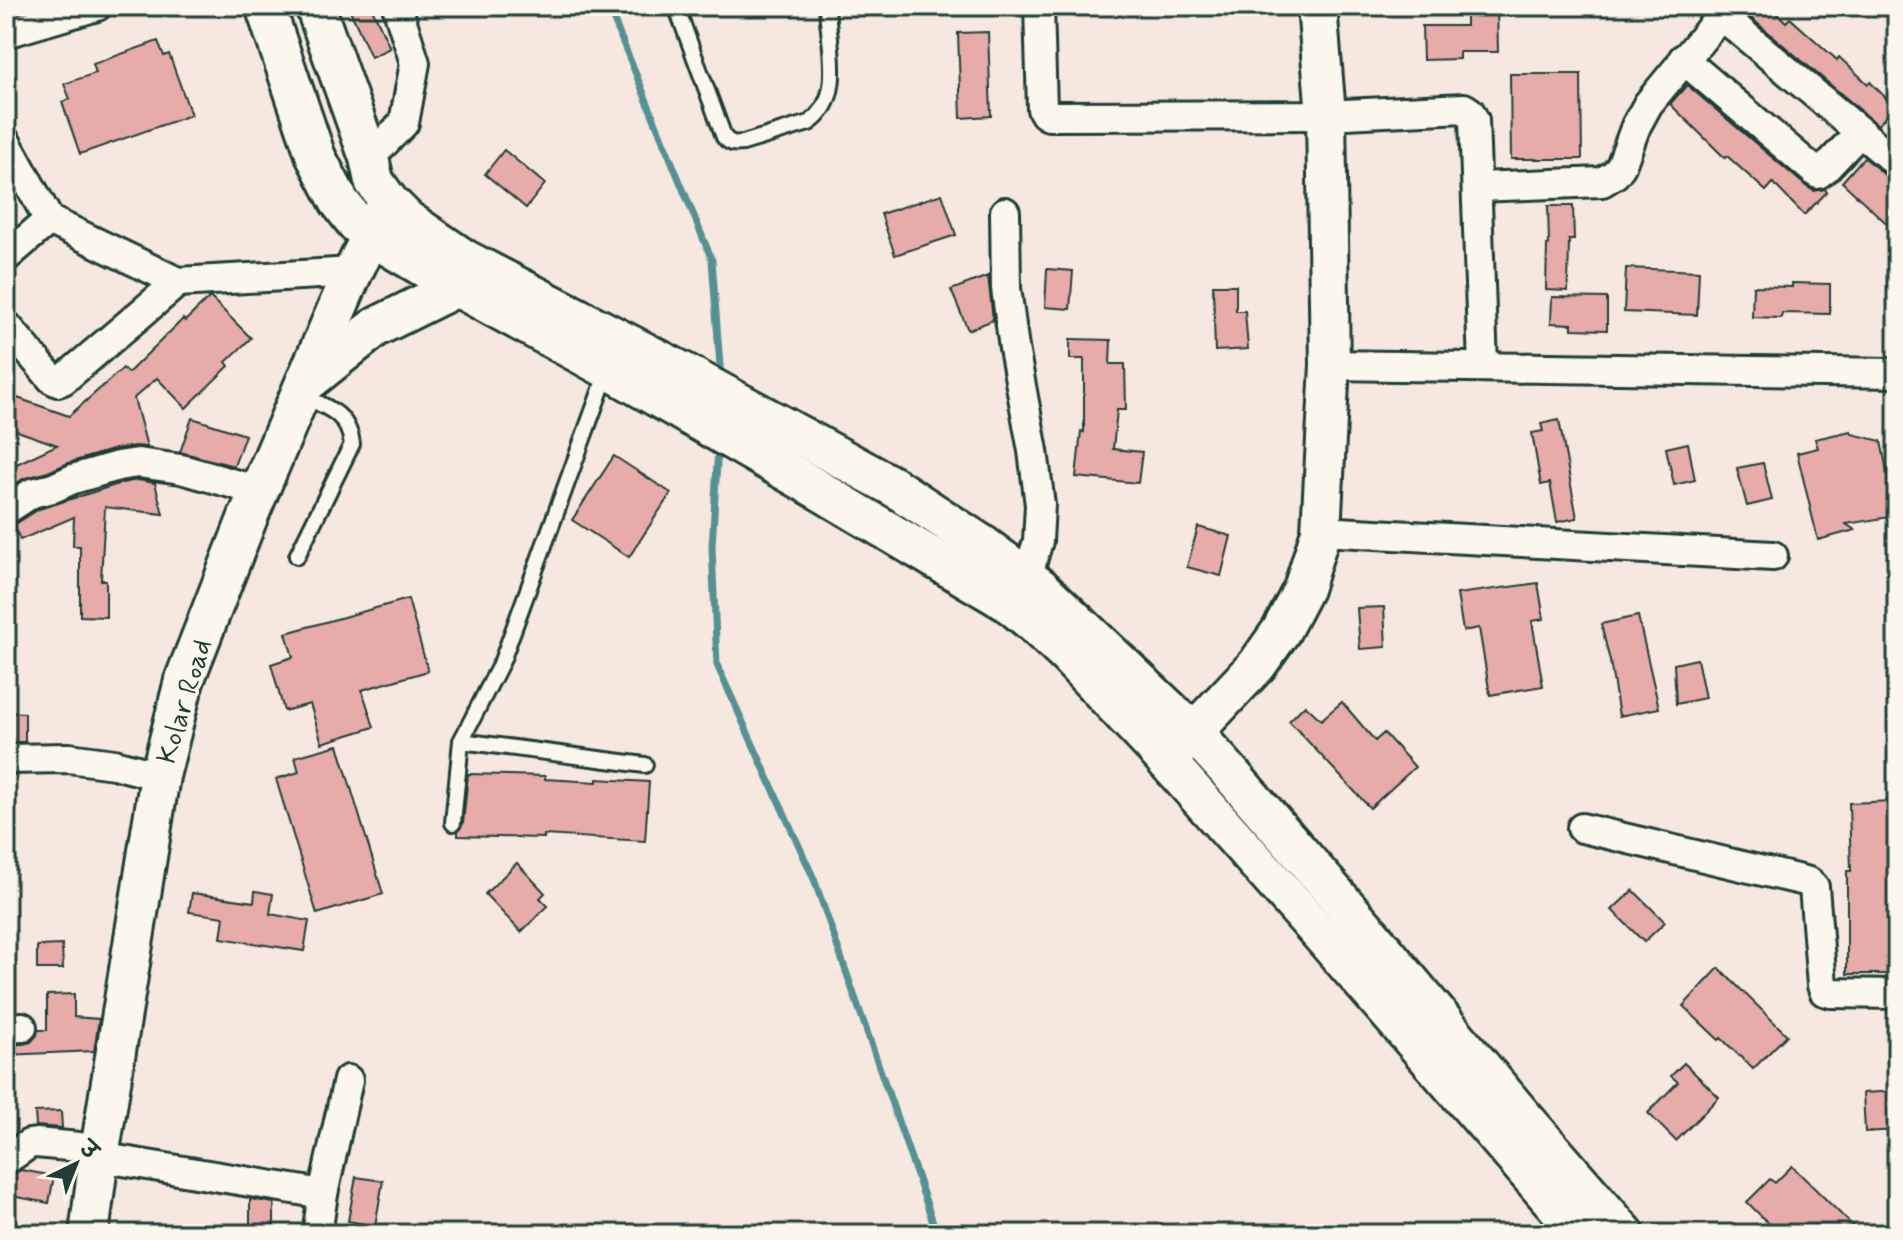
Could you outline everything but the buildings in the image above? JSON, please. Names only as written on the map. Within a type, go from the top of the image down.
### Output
[{"type":"main road","points":[[265,6],[316,157],[339,201],[356,223],[457,287],[608,369],[1009,603],[1059,648],[1167,761],[1581,1234]]},
{"type":"main road","points":[[315,6],[369,158],[374,181],[407,220],[464,259],[685,373],[894,487],[1027,578],[1194,733],[1367,930],[1625,1234]]},
{"type":"main road","points":[[1167,761],[1257,665],[1281,631],[1303,589],[1321,531],[1330,365],[1326,115],[1317,6]]},
{"type":"main road","name":"Kolar Road","points":[[89,1234],[160,776],[184,681],[302,390],[353,272],[389,202]]},
{"type":"main road","points":[[302,390],[376,327],[457,287]]},
{"type":"street","points":[[6,33],[97,6]]},
{"type":"street","points":[[369,158],[404,123],[415,63],[397,6]]},
{"type":"street","points":[[1039,6],[1042,109],[1049,116],[1326,115],[1464,108],[1470,112],[1474,120],[1483,366]]},
{"type":"street","points":[[1477,187],[1602,182],[1615,174],[1648,104],[1725,11],[1897,163]]},
{"type":"street","points":[[1683,59],[1818,174],[1860,132]]},
{"type":"street","points":[[6,142],[49,220],[178,282],[353,272]]},
{"type":"street","points":[[1005,212],[1006,288],[1040,505],[1038,541],[1027,578]]},
{"type":"street","points":[[6,257],[49,220]]},
{"type":"street","points":[[6,325],[52,379],[58,382],[178,282]]},
{"type":"street","points":[[1330,365],[1897,373]]},
{"type":"street","points":[[6,510],[32,493],[118,466],[138,463],[181,469],[259,491]]},
{"type":"street","points":[[1321,531],[1773,556]]},
{"type":"street","points":[[6,759],[69,758],[114,764],[160,776]]},
{"type":"street","points":[[1582,828],[1809,882],[1814,887],[1824,991],[1897,994]]},
{"type":"street","points":[[317,1234],[348,1080]]},
{"type":"street","points":[[6,1160],[29,1144],[36,1143],[323,1194]]},
{"type":"lane","points":[[676,6],[724,137],[734,144],[809,123],[825,108],[832,70],[827,6]]},
{"type":"lane","points":[[453,823],[461,741],[502,661],[608,369]]},
{"type":"lane","points":[[297,556],[352,444],[343,419],[302,390]]},
{"type":"lane","points":[[461,741],[645,765]]},
{"type":"waterway","points":[[608,6],[712,260],[721,379]]},
{"type":"waterway","points":[[718,447],[712,547],[717,665],[814,879],[935,1228],[931,1234]]}]
